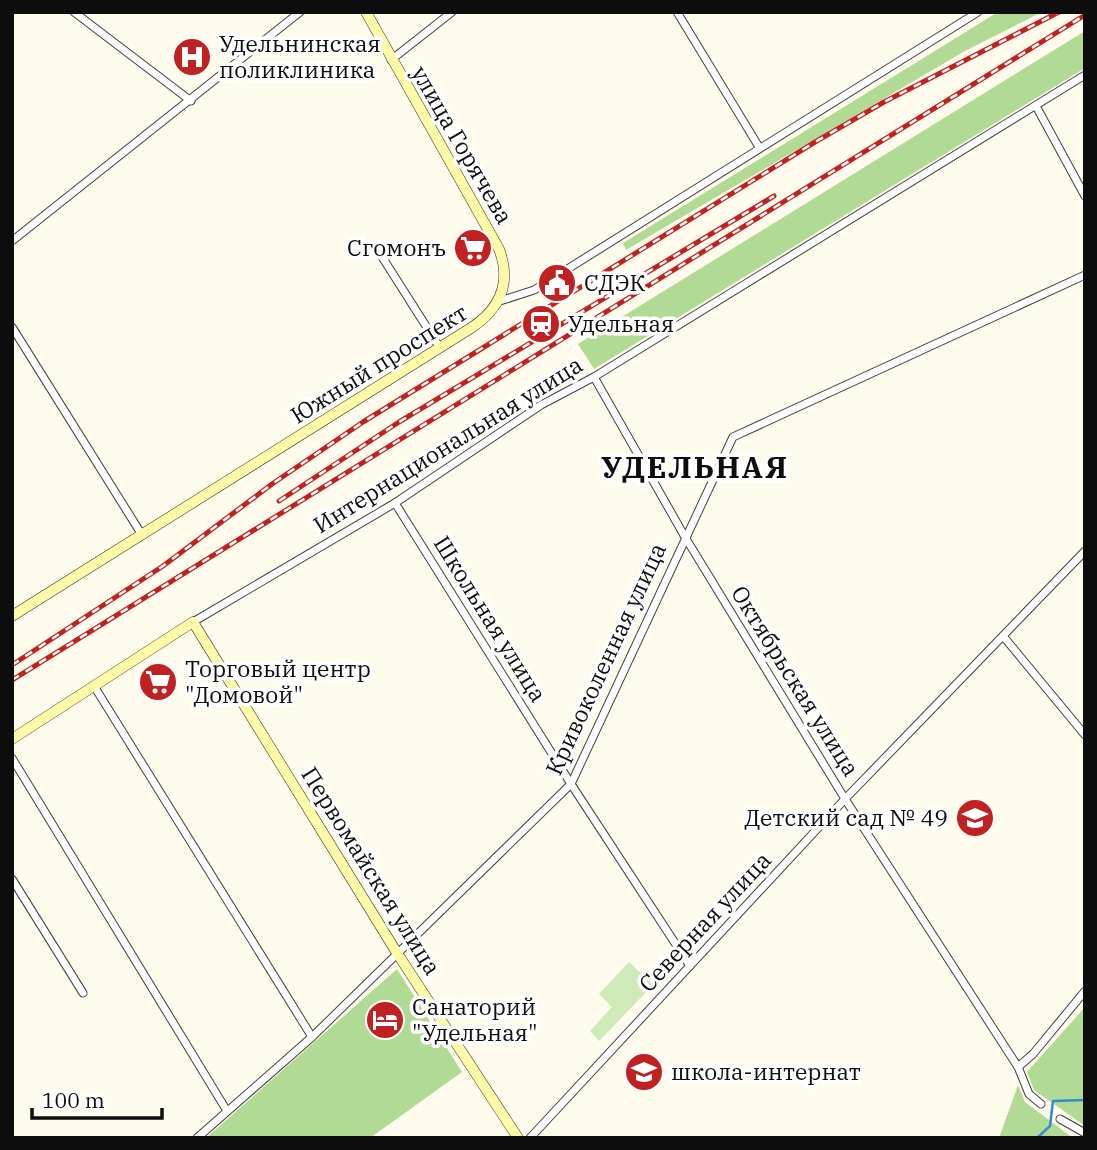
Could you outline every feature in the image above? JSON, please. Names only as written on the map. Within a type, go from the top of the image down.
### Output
[{"type":"main road","name":"улица Горячева","points":[[366,12],[499,249],[505,274],[500,301]]},
{"type":"main road","name":"Южный проспект","points":[[12,616],[485,319],[500,301]]},
{"type":"main road","name":"Интернациональная улица","points":[[12,739],[193,622]]},
{"type":"main road","name":"Первомайская улица","points":[[193,622],[397,953],[518,1138]]},
{"type":"street","points":[[74,12],[191,101]]},
{"type":"street","points":[[12,241],[300,12]]},
{"type":"street","points":[[391,60],[452,12]]},
{"type":"street","points":[[677,12],[759,147]]},
{"type":"street","name":"Южный проспект","points":[[500,301],[534,290],[978,12]]},
{"type":"street","name":"Интернациональная улица","points":[[193,622],[395,503],[541,405],[594,377],[1085,75]]},
{"type":"street","points":[[1036,106],[1085,196]]},
{"type":"street","points":[[377,249],[440,348]]},
{"type":"street","name":"Кривоколенная улица","points":[[197,1138],[312,1037],[571,784],[733,438],[1085,275]]},
{"type":"street","points":[[12,327],[142,536]]},
{"type":"street","name":"Октябрьская улица","points":[[594,377],[685,537],[845,799],[1018,1067],[1029,1094],[1041,1104]]},
{"type":"street","name":"Школьная улица","points":[[395,503],[571,784],[690,966]]},
{"type":"street","name":"Северная улица","points":[[530,1138],[845,799],[1085,551]]},
{"type":"street","points":[[1003,636],[1085,735]]},
{"type":"street","points":[[94,686],[312,1037]]},
{"type":"street","points":[[12,758],[227,1111]]},
{"type":"street","points":[[12,878],[83,993]]},
{"type":"street","points":[[1018,1067],[1033,1054],[1085,991]]},
{"type":"street","points":[[1060,1119],[1085,1133]]},
{"type":"green space","points":[[998,12],[1042,12],[965,51],[626,250],[623,243]]},
{"type":"green space","points":[[1085,31],[1085,68],[594,369],[578,344]]},
{"type":"green space","points":[[629,962],[653,985],[599,1041],[590,1031],[612,1007],[599,994]]},
{"type":"green space","name":"Санаторий \"Удельная\"","points":[[397,969],[462,1072],[370,1138],[206,1138]]},
{"type":"green space","points":[[1085,1007],[1085,1126],[1034,1090],[1027,1072]]},
{"type":"green space","points":[[1018,1085],[1025,1102],[1073,1138],[999,1138]]},
{"type":"waterway","points":[[1037,1138],[1050,1126],[1053,1101],[1085,1100]]},
{"type":"railway","points":[[12,665],[163,566],[272,484],[363,422],[815,142],[884,102],[1059,12]]},
{"type":"railway","points":[[12,680],[1085,15]]},
{"type":"railway","points":[[279,501],[399,422],[774,196]]},
{"type":"place","name":"Удельнинская поликлиника","points":[[192,57]]},
{"type":"place","name":"Сгомонъ","points":[[473,248]]},
{"type":"place","name":"СДЭК","points":[[557,283]]},
{"type":"place","name":"Удельная","points":[[541,324]]},
{"type":"place","name":"Торговый центр \"Домовой\"","points":[[158,682]]},
{"type":"place","name":"Детский сад № 49","points":[[975,818]]},
{"type":"place","name":"Санаторий \"Удельная\"","points":[[385,1020]]},
{"type":"place","name":"школа-интернат","points":[[644,1072]]},
{"type":"district","name":"УДЕЛЬНАЯ","points":[[695,468]]}]
